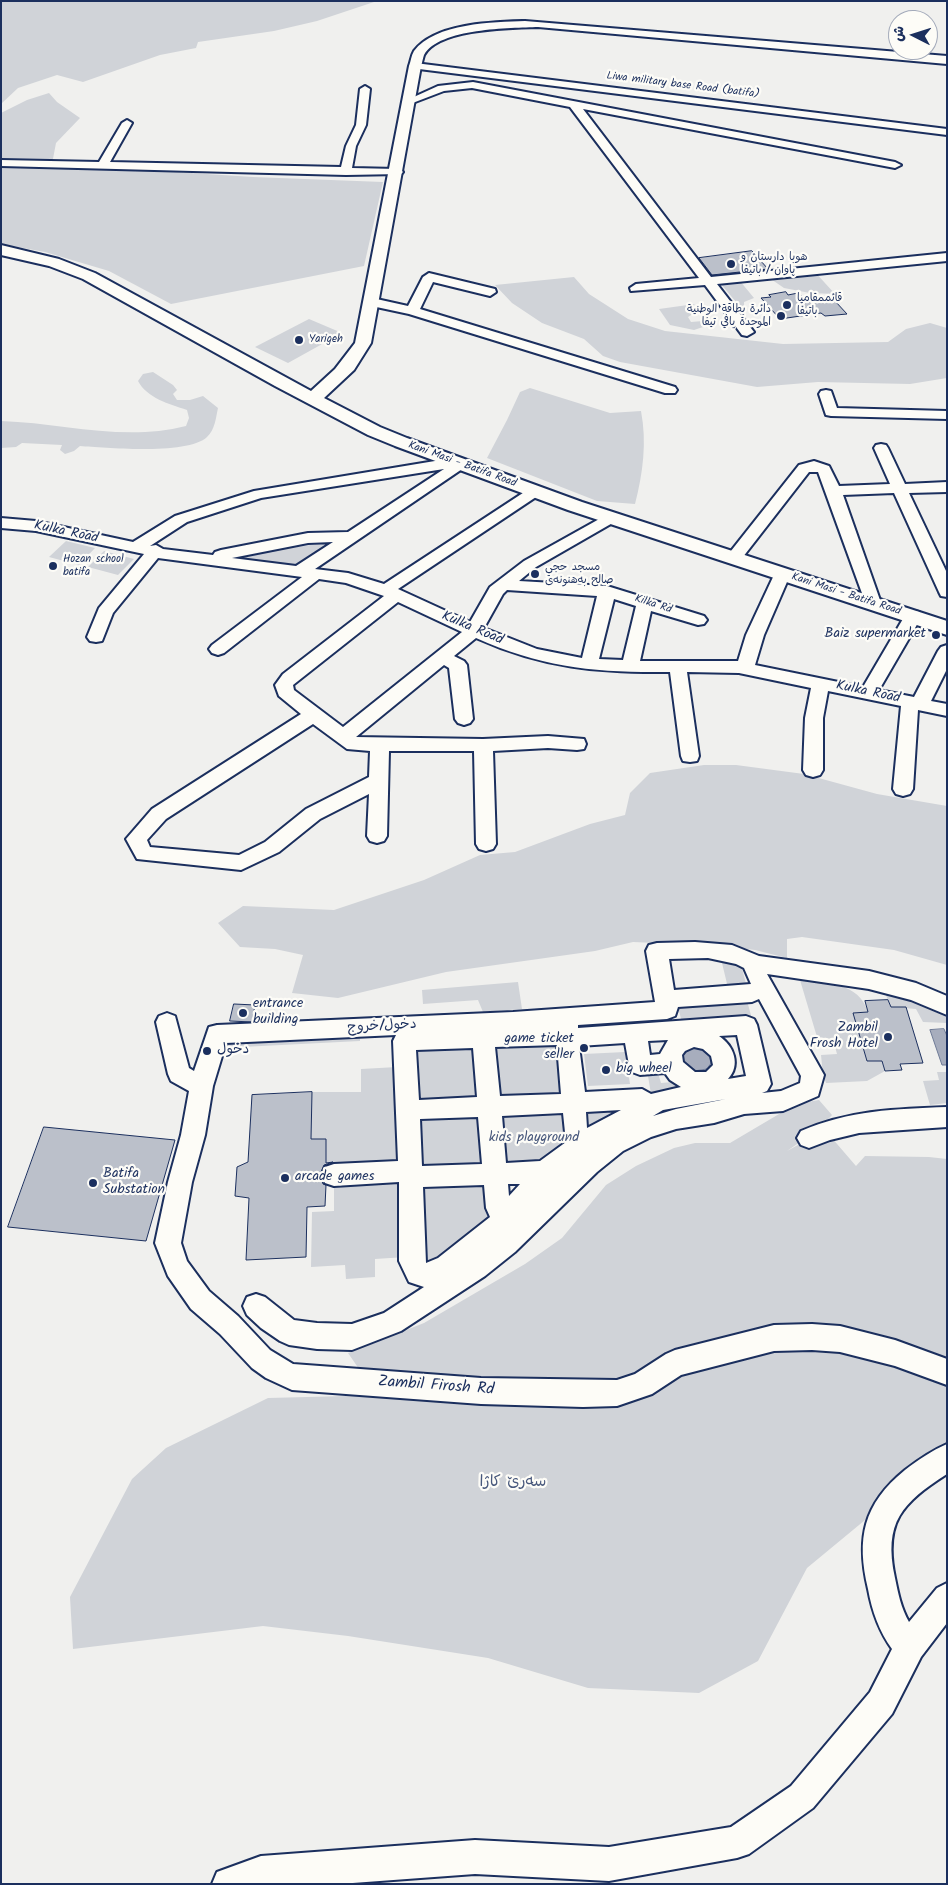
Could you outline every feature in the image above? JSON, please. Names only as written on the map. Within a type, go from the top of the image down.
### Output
[{"type":"main road","points":[[316,400],[344,367],[357,355],[363,342],[415,70],[419,52],[429,43],[464,30],[514,24],[854,50],[947,60]]},
{"type":"main road","name":"Kani Masi - Batifa Road","points":[[1,250],[54,262],[89,276],[374,431],[456,464],[610,518],[947,628]]},
{"type":"main road","points":[[282,382],[344,367]]},
{"type":"main road","points":[[316,400],[332,397],[348,369],[344,367]]},
{"type":"street","points":[[415,70],[473,85],[895,165]]},
{"type":"street","name":"Liwa military base Road (batifa)","points":[[415,70],[460,70],[947,132]]},
{"type":"street","points":[[410,101],[442,88],[473,85]]},
{"type":"street","points":[[346,172],[351,146],[360,125],[365,89]]},
{"type":"street","points":[[573,104],[747,332]]},
{"type":"street","points":[[103,165],[128,122]]},
{"type":"street","points":[[156,166],[162,154]]},
{"type":"street","points":[[1,163],[397,172]]},
{"type":"street","points":[[636,288],[947,257]]},
{"type":"street","points":[[412,311],[429,277],[490,292]]},
{"type":"street","points":[[372,302],[412,311],[670,390]]},
{"type":"street","points":[[826,394],[831,412],[947,415]]},
{"type":"street","points":[[881,448],[898,489],[947,592]]},
{"type":"street","points":[[733,559],[804,468],[813,460],[824,469],[834,491],[872,603]]},
{"type":"street","points":[[218,649],[351,537],[456,464]]},
{"type":"street","points":[[135,548],[181,519],[259,494],[456,464]]},
{"type":"street","points":[[834,491],[947,487]]},
{"type":"street","points":[[534,492],[391,592],[289,678],[284,685],[285,692],[313,715],[354,744],[483,745],[548,742],[576,744]]},
{"type":"street","points":[[345,736],[474,630],[496,592],[504,585],[530,564],[610,518]]},
{"type":"street","name":"Kulka Road","points":[[1,523],[36,526],[135,548],[204,559],[348,578],[391,592],[532,654],[589,664],[630,667],[712,665],[745,668],[947,710]]},
{"type":"street","points":[[204,559],[308,538],[351,537]]},
{"type":"street","points":[[96,637],[105,612],[155,551]]},
{"type":"street","points":[[745,668],[755,635],[782,575]]},
{"type":"street","name":"Kilka Rd","points":[[504,585],[607,591],[698,620]]},
{"type":"street","points":[[589,664],[607,591]]},
{"type":"street","points":[[630,667],[645,602]]},
{"type":"street","points":[[868,693],[913,616]]},
{"type":"street","points":[[903,789],[915,703],[947,651]]},
{"type":"street","points":[[442,656],[458,665],[464,719]]},
{"type":"street","points":[[678,666],[690,756]]},
{"type":"street","points":[[813,770],[814,718],[821,683]]},
{"type":"street","points":[[313,715],[159,814],[136,839],[144,854],[241,863],[272,848],[313,814],[379,780]]},
{"type":"street","points":[[378,836],[380,744]]},
{"type":"street","points":[[483,745],[486,844]]},
{"type":"street","points":[[418,1304],[415,1286],[418,1274],[412,1261],[404,1041],[483,1038],[567,1030],[668,1010],[658,951],[720,951],[744,957],[754,964],[869,980],[916,992],[947,1006]]},
{"type":"street","points":[[256,1306],[270,1319],[289,1332],[317,1336],[352,1337],[392,1322],[476,1268],[506,1244],[588,1164],[615,1144],[644,1128],[676,1119],[714,1113],[744,1104],[783,1101],[810,1089],[813,1075],[755,972],[754,964]]},
{"type":"street","points":[[666,999],[752,992]]},
{"type":"street","points":[[167,1022],[179,1074],[201,1086]]},
{"type":"street","points":[[408,1110],[574,1103],[640,1106],[704,1088],[759,1084],[746,1025],[692,1033],[567,1030]]},
{"type":"street","points":[[567,1030],[576,1139],[588,1140]]},
{"type":"street","name":"دخول/خروج","points":[[211,1052],[217,1034],[567,1030]]},
{"type":"street","points":[[418,1274],[426,1275],[447,1267],[496,1228],[546,1172],[588,1140],[640,1106],[645,1090],[635,1032]]},
{"type":"street","points":[[692,1033],[717,1046],[724,1058],[724,1068],[704,1088]]},
{"type":"street","points":[[692,1033],[673,1049],[670,1055],[671,1063],[680,1076],[704,1088]]},
{"type":"street","points":[[483,1038],[498,1208],[506,1217]]},
{"type":"street","name":"Zambil Firosh Rd","points":[[211,1052],[201,1086],[193,1135],[180,1182],[168,1243],[177,1268],[200,1300],[229,1325],[261,1359],[275,1369],[292,1377],[481,1390],[583,1394],[617,1393],[642,1385],[675,1363],[774,1338],[812,1337],[840,1339],[895,1353],[947,1372]]},
{"type":"street","points":[[724,1058],[753,1057]]},
{"type":"street","points":[[640,1065],[671,1063]]},
{"type":"street","points":[[810,1138],[843,1125],[873,1120],[947,1117]]},
{"type":"street","points":[[334,1175],[546,1172]]},
{"type":"street","points":[[910,1646],[898,1634],[890,1619],[876,1553],[878,1527],[883,1513],[905,1487],[938,1462],[947,1458]]},
{"type":"street","points":[[229,1884],[261,1873],[476,1857],[609,1864],[737,1842],[802,1797],[881,1703],[910,1646],[947,1598]]},
{"type":"green space","points":[[1,1],[377,1],[317,21],[274,31],[198,42],[196,48],[160,55],[83,82],[57,75],[18,88],[1,104]]},
{"type":"green space","points":[[49,93],[57,102],[80,118],[56,143],[52,164],[253,177],[383,182],[364,266],[171,304],[109,271],[45,252],[1,244],[1,113],[27,100]]},
{"type":"green space","points":[[814,271],[835,294],[810,293],[784,288],[768,277]]},
{"type":"green space","points":[[574,277],[589,294],[628,319],[665,331],[783,344],[888,342],[906,329],[930,323],[947,328],[947,378],[910,384],[818,382],[757,387],[620,362],[603,356],[584,339],[542,323],[512,303],[495,285]]},
{"type":"green space","points":[[740,281],[754,298],[744,302],[744,307],[741,308],[721,284]]},
{"type":"green space","points":[[695,304],[688,310],[696,312],[688,317],[691,322],[703,321],[706,326],[694,330],[670,325],[659,309]]},
{"type":"green space","name":"Yarigeh","points":[[309,319],[342,333],[288,363],[255,347]]},
{"type":"green space","points":[[153,372],[173,385],[177,390],[173,394],[177,400],[190,400],[203,396],[218,408],[213,427],[207,437],[197,443],[166,448],[80,446],[74,451],[65,454],[60,450],[62,445],[22,443],[16,447],[1,448],[1,421],[117,432],[163,430],[186,426],[189,418],[187,410],[166,403],[153,396],[138,381],[143,374]]},
{"type":"green space","points":[[530,388],[610,413],[641,411],[644,434],[643,458],[635,504],[597,501],[487,458],[520,392]]},
{"type":"green space","points":[[66,541],[95,548],[79,565],[49,557]]},
{"type":"green space","points":[[331,542],[296,567],[222,558]]},
{"type":"green space","points":[[104,551],[134,559],[118,575],[88,567]]},
{"type":"green space","points":[[704,765],[736,765],[804,774],[877,794],[947,806],[947,965],[894,950],[802,937],[787,939],[787,958],[755,950],[724,946],[633,942],[595,951],[446,972],[338,998],[292,993],[303,955],[275,949],[240,947],[218,923],[243,906],[334,910],[424,880],[480,855],[515,852],[590,824],[625,815],[630,793],[650,773]]},
{"type":"green space","points":[[740,961],[748,991],[729,992],[722,963]]},
{"type":"green space","points":[[800,980],[831,984],[849,989],[864,1002],[868,1012],[854,1013],[867,1061],[882,1061],[885,1071],[867,1081],[826,1083],[823,1075],[821,1055],[837,1054],[833,1039],[817,1037]]},
{"type":"green space","points":[[518,982],[522,1009],[484,1012],[484,1015],[256,1024],[255,1021],[483,1012],[478,1000],[423,1004],[422,990]]},
{"type":"green space","points":[[885,993],[911,998],[947,1014],[947,1023],[923,1022],[916,1009],[891,1007]]},
{"type":"green space","points":[[746,997],[752,1019],[577,1033],[576,1028],[681,1019],[677,1002]]},
{"type":"green space","points":[[360,1036],[360,1041],[222,1048],[223,1043]]},
{"type":"green space","points":[[554,1040],[559,1046],[564,1093],[560,1098],[497,1096],[491,1047]]},
{"type":"green space","points":[[474,1044],[481,1096],[477,1102],[413,1100],[410,1051]]},
{"type":"green space","points":[[625,1052],[630,1084],[588,1086],[584,1054]]},
{"type":"green space","points":[[397,1067],[402,1167],[339,1171],[334,1162],[326,1163],[326,1139],[311,1139],[312,1092],[361,1092],[361,1069]]},
{"type":"green space","points":[[647,1070],[658,1073],[661,1083],[673,1082],[671,1076],[697,1087],[651,1094]]},
{"type":"green space","points":[[937,1072],[947,1072],[947,1103],[930,1105],[923,1081],[939,1080]]},
{"type":"green space","name":"سەرێ کاژا","points":[[819,1100],[832,1115],[819,1129],[787,1151],[825,1130],[856,1166],[865,1156],[947,1159],[947,1467],[905,1487],[807,1568],[758,1661],[699,1693],[588,1688],[488,1658],[348,1636],[263,1626],[73,1649],[70,1597],[132,1479],[166,1448],[268,1398],[346,1396],[368,1382],[348,1353],[424,1323],[525,1264],[562,1238],[606,1185],[636,1166],[674,1148],[695,1143],[730,1143],[796,1104]]},
{"type":"green space","points":[[631,1105],[589,1133],[580,1109]]},
{"type":"green space","name":"kids playground","points":[[564,1109],[569,1147],[546,1166],[500,1163],[502,1113]]},
{"type":"green space","name":"kids playground","points":[[478,1114],[484,1162],[480,1167],[421,1170],[415,1120],[421,1116]]},
{"type":"green space","points":[[403,1176],[406,1257],[375,1259],[375,1277],[346,1279],[345,1265],[311,1267],[312,1212],[334,1211],[334,1188],[343,1187],[343,1180]]},
{"type":"green space","points":[[486,1180],[491,1221],[433,1266],[424,1265],[416,1186]]},
{"type":"water","points":[[944,1029],[947,1036],[947,1065],[942,1065],[930,1030]]},
{"type":"water","points":[[693,1048],[708,1053],[711,1063],[707,1069],[694,1071],[683,1063],[683,1055]]},
{"type":"building","name":"هوبا دارستان و پاوان / باتيفا","points":[[752,251],[768,269],[712,275],[699,258]]},
{"type":"building","points":[[786,292],[788,295],[798,293],[809,302],[827,299],[829,302],[835,301],[847,314],[825,316],[821,313],[780,319],[761,298]]},
{"type":"building","name":"Zambil Frosh Hotel","points":[[888,1000],[891,1007],[906,1007],[923,1063],[900,1064],[902,1070],[885,1071],[882,1061],[867,1061],[853,1013],[868,1012],[865,1001]]},
{"type":"building","name":"entrance building","points":[[234,1004],[255,1005],[252,1022],[230,1021]]},
{"type":"building","name":"arcade games","points":[[312,1092],[311,1139],[326,1139],[326,1163],[333,1162],[324,1165],[320,1174],[323,1184],[326,1185],[325,1206],[307,1207],[306,1257],[246,1260],[249,1198],[235,1196],[237,1167],[248,1162],[252,1095]]},
{"type":"building","name":"Batifa Substation","points":[[44,1127],[175,1140],[146,1241],[8,1227]]},
{"type":"place","name":"هوبا دارستان و پاوان / باتيفا","points":[[731,264]]},
{"type":"place","name":"قائممقاميا باتيفا","points":[[787,305]]},
{"type":"place","name":"دائرة بطاقة الوطنية الموحدة بافي تيفا","points":[[781,316]]},
{"type":"place","name":"Yarigeh","points":[[299,340]]},
{"type":"place","name":"Hozan school batifa","points":[[53,566]]},
{"type":"place","name":"مسجد حجي صالح بەھنونەی","points":[[535,574]]},
{"type":"place","name":"Baiz supermarket","points":[[936,635]]},
{"type":"place","name":"entrance building","points":[[243,1013]]},
{"type":"place","name":"Zambil Frosh Hotel","points":[[888,1037]]},
{"type":"place","name":"game ticket seller","points":[[584,1048]]},
{"type":"place","name":"دخول","points":[[207,1051]]},
{"type":"place","name":"big wheel","points":[[606,1070]]},
{"type":"place","name":"arcade games","points":[[285,1178]]},
{"type":"place","name":"Batifa Substation","points":[[93,1183]]}]
